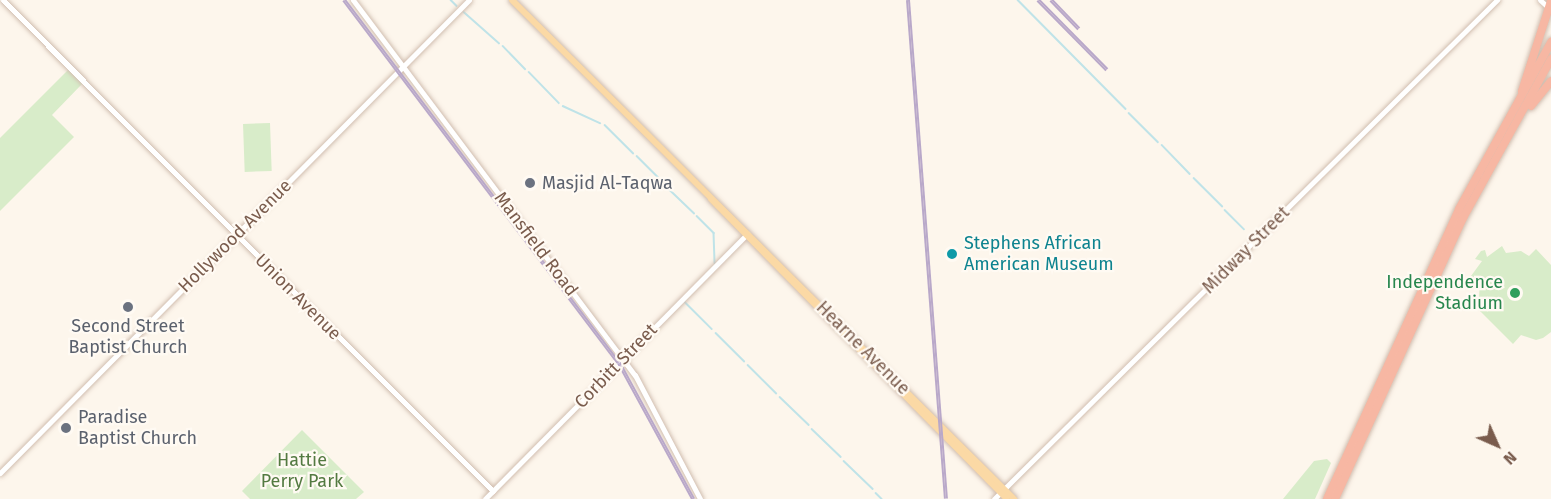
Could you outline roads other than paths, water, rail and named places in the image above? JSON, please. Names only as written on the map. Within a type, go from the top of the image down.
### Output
[{"type":"highway","points":[[1517,115],[1550,5]]},
{"type":"highway","points":[[1335,499],[1463,218],[1517,115],[1551,42]]},
{"type":"highway","points":[[1327,499],[1459,209],[1551,59]]},
{"type":"highway","points":[[1517,115],[1551,81]]},
{"type":"main road","name":"Mansfield Road","points":[[353,0],[623,359],[700,499]]},
{"type":"main road","name":"Hollywood Avenue","points":[[0,473],[470,0]]},
{"type":"main road","name":"Hearne Avenue","points":[[512,0],[1002,491],[1014,499]]},
{"type":"main road","points":[[1540,0],[1550,5]]},
{"type":"main road","name":"Hearne Avenue","points":[[1002,491],[1007,499]]},
{"type":"street","name":"Union Avenue","points":[[3,0],[493,491]]},
{"type":"street","name":"Midway Street","points":[[994,499],[1497,0]]},
{"type":"street","name":"Corbitt Street","points":[[485,499],[746,235]]},
{"type":"waterway","points":[[451,0],[457,6]]},
{"type":"waterway","points":[[1018,0],[1126,109]]},
{"type":"waterway","points":[[464,12],[499,43]]},
{"type":"waterway","points":[[503,46],[525,69]]},
{"type":"waterway","points":[[529,72],[559,103]]},
{"type":"waterway","points":[[563,106],[600,123]]},
{"type":"waterway","points":[[1129,113],[1158,142]]},
{"type":"waterway","points":[[605,125],[633,153]]},
{"type":"waterway","points":[[1162,145],[1190,174]]},
{"type":"waterway","points":[[637,156],[666,185]]},
{"type":"waterway","points":[[1194,178],[1222,206]]},
{"type":"waterway","points":[[669,189],[694,213]]},
{"type":"waterway","points":[[1225,210],[1244,229]]},
{"type":"waterway","points":[[697,216],[714,233],[715,263]]},
{"type":"waterway","points":[[685,302],[712,329]]},
{"type":"waterway","points":[[716,333],[744,361]]},
{"type":"waterway","points":[[748,365],[776,393]]},
{"type":"waterway","points":[[780,397],[809,425]]},
{"type":"waterway","points":[[812,429],[841,457]]},
{"type":"waterway","points":[[844,461],[873,489]]},
{"type":"waterway","points":[[876,493],[882,499]]},
{"type":"railway","points":[[344,0],[619,363],[693,499]]},
{"type":"railway","points":[[908,0],[946,499]]},
{"type":"railway","points":[[1038,0],[1107,70]]},
{"type":"railway","points":[[1051,0],[1079,29]]},
{"type":"place","name":"Masjid Al-Taqwa","points":[[530,183]]},
{"type":"place","name":"Stephens African American Museum","points":[[952,254]]},
{"type":"place","name":"Independence Stadium","points":[[1515,293]]},
{"type":"place","name":"Second Street Baptist Church","points":[[128,307]]},
{"type":"place","name":"Paradise Baptist Church","points":[[66,428]]},
{"type":"park label","name":"Hattie Perry Park","points":[[302,471]]}]
